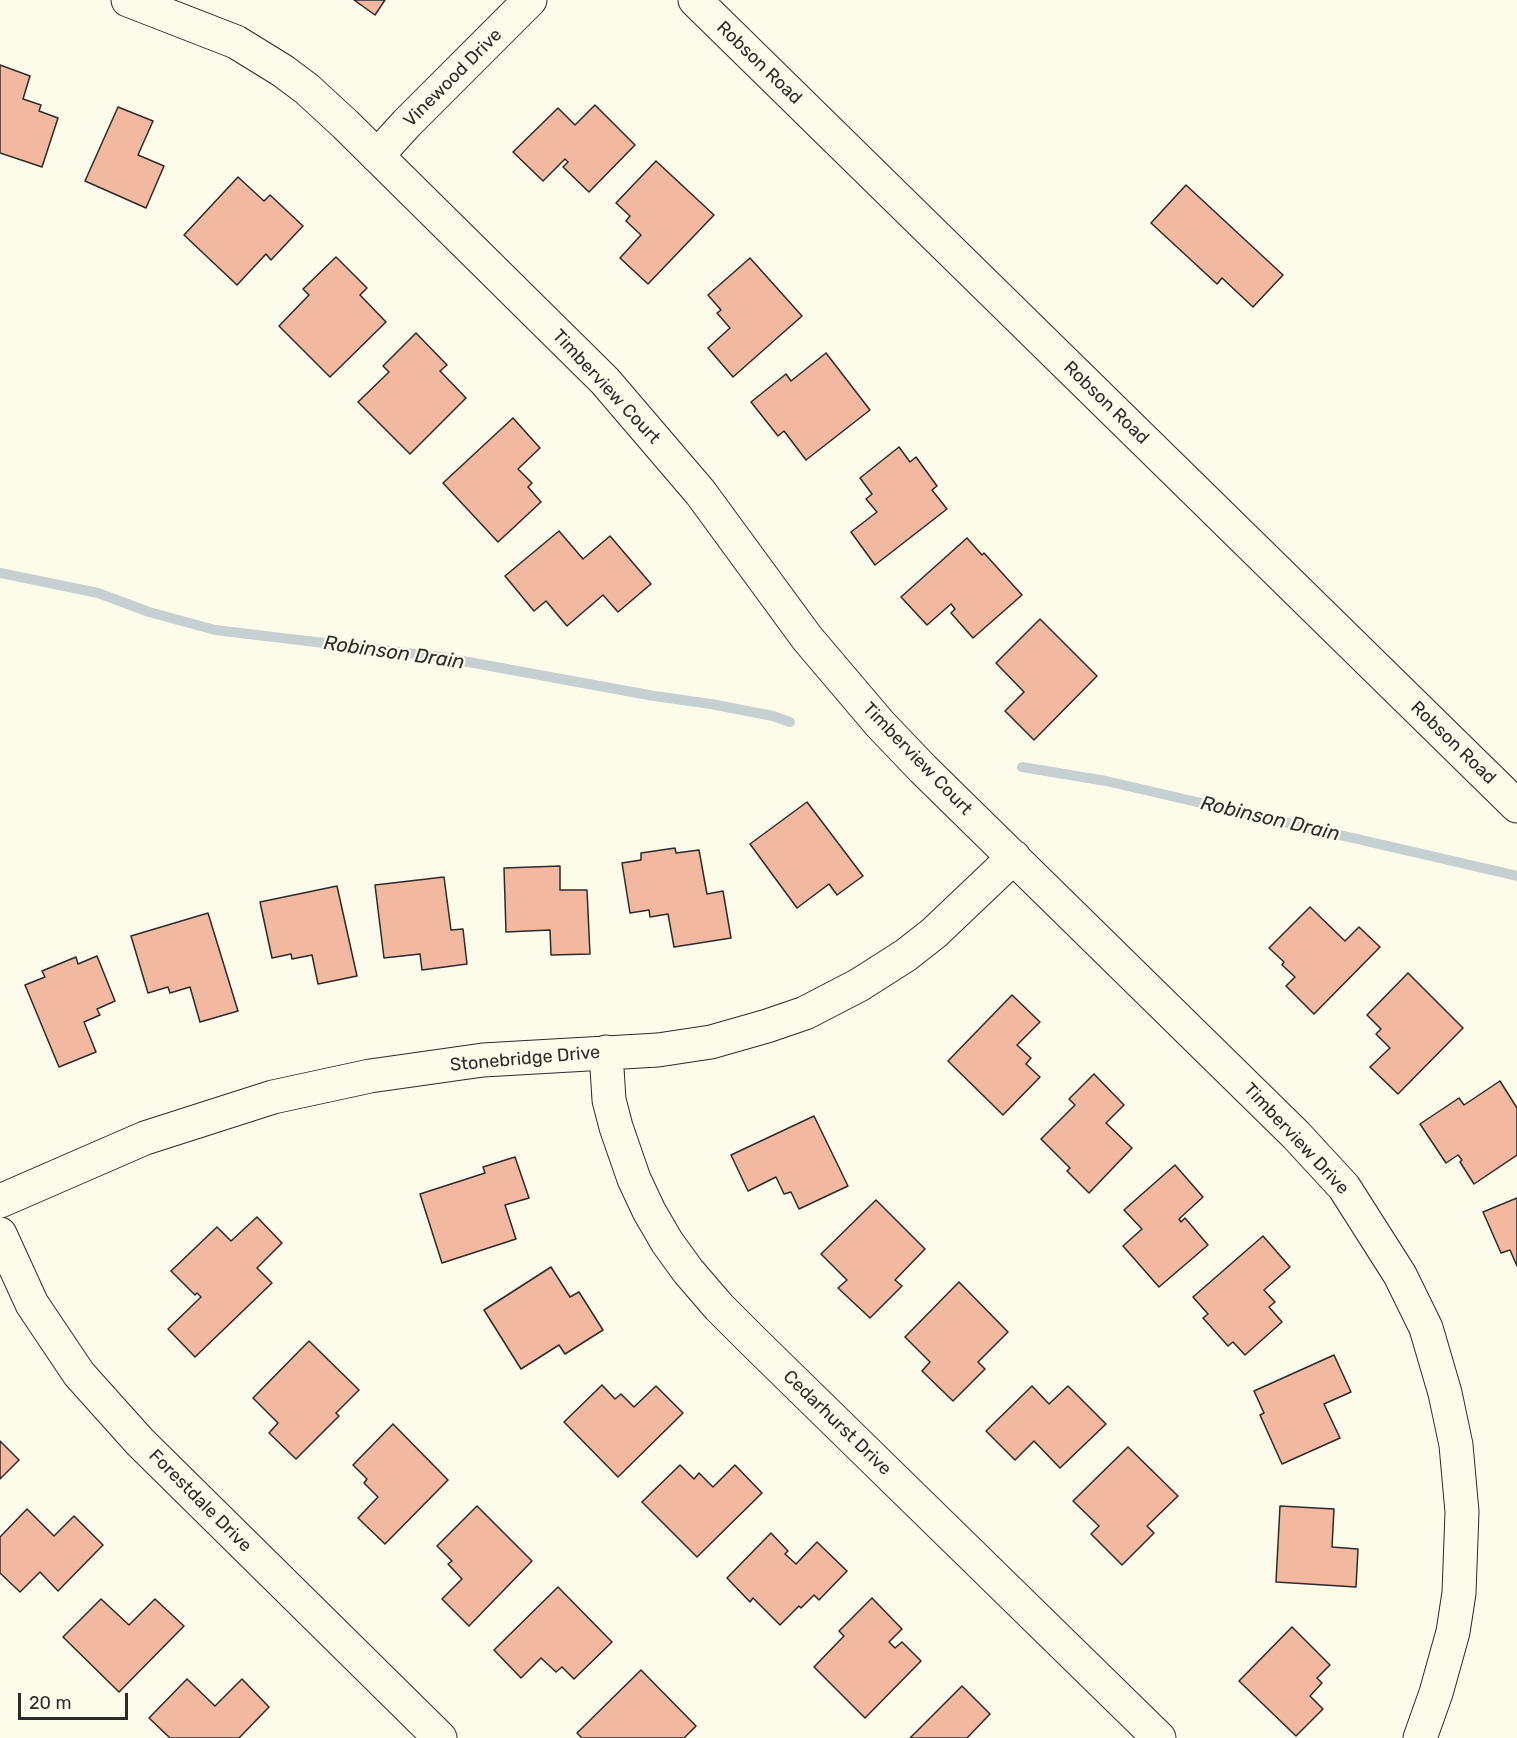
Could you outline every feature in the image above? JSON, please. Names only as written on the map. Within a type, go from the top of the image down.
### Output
[{"type":"street","name":"Timberview Court","points":[[128,0],[236,42],[307,89],[605,381],[699,492],[807,638],[880,724],[1014,857]]},
{"type":"street","name":"Vinewood Drive","points":[[376,156],[530,0]]},
{"type":"street","name":"Robson Road","points":[[695,0],[1517,806]]},
{"type":"street","name":"Stonebridge Drive","points":[[0,1201],[145,1138],[273,1097],[370,1076],[483,1060],[658,1050],[705,1043],[767,1026],[805,1013],[859,985],[906,955],[934,933],[1014,857]]},
{"type":"street","name":"Timberview Drive","points":[[1014,857],[1320,1159],[1344,1187],[1364,1217],[1400,1275],[1426,1328],[1445,1393],[1456,1445],[1462,1512],[1462,1551],[1453,1632],[1436,1693],[1420,1738]]},
{"type":"street","name":"Cedarhurst Drive","points":[[606,1053],[609,1100],[634,1179],[667,1242],[688,1271],[719,1307],[754,1342],[1159,1738]]},
{"type":"street","name":"Forestdale Drive","points":[[0,1234],[32,1304],[85,1381],[140,1442],[440,1738]]},
{"type":"building","points":[[354,0],[385,0],[375,15]]},
{"type":"building","points":[[0,65],[30,76],[23,99],[41,105],[39,111],[58,118],[42,167],[0,153]]},
{"type":"building","points":[[595,105],[635,145],[589,192],[563,167],[568,162],[565,159],[543,181],[513,152],[558,108],[575,125]]},
{"type":"building","points":[[118,107],[153,121],[138,155],[164,166],[146,208],[85,181]]},
{"type":"building","points":[[656,161],[714,215],[648,284],[620,258],[641,235],[626,221],[630,216],[616,203]]},
{"type":"building","points":[[238,177],[264,201],[270,195],[303,226],[271,260],[266,254],[237,285],[184,235]]},
{"type":"building","points":[[1186,185],[1283,275],[1253,307],[1222,278],[1217,284],[1151,223]]},
{"type":"building","points":[[336,257],[367,288],[360,295],[386,322],[330,377],[279,326],[309,295],[303,289]]},
{"type":"building","points":[[750,258],[802,316],[733,377],[708,348],[730,328],[717,313],[721,310],[708,295]]},
{"type":"building","points":[[416,333],[447,365],[440,371],[466,398],[410,454],[358,402],[389,372],[383,366]]},
{"type":"building","points":[[826,353],[870,410],[806,460],[784,431],[778,436],[751,402],[786,374],[791,381]]},
{"type":"building","points":[[513,418],[540,448],[518,469],[532,483],[528,487],[541,502],[498,542],[443,483]]},
{"type":"building","points":[[899,447],[910,462],[916,457],[937,486],[932,490],[947,509],[875,565],[851,532],[877,512],[866,499],[872,494],[860,478]]},
{"type":"building","points":[[559,531],[583,559],[610,536],[651,584],[618,612],[603,595],[567,626],[546,601],[534,611],[505,576]]},
{"type":"building","points":[[967,538],[982,555],[984,553],[1022,595],[973,638],[951,613],[955,609],[951,604],[927,625],[901,597]]},
{"type":"building","points":[[1040,619],[1097,676],[1034,740],[1005,711],[1024,692],[996,663]]},
{"type":"building","points":[[807,802],[863,876],[837,895],[829,884],[797,908],[750,844]]},
{"type":"building","points":[[675,848],[676,853],[699,850],[707,894],[723,891],[731,938],[674,947],[668,914],[650,917],[649,910],[630,913],[622,863],[641,860],[641,853]]},
{"type":"building","points":[[560,866],[560,890],[587,890],[590,954],[551,955],[550,930],[506,932],[504,868]]},
{"type":"building","points":[[444,877],[451,930],[463,929],[467,964],[422,970],[420,954],[384,958],[375,885]]},
{"type":"building","points":[[337,886],[357,976],[318,984],[312,955],[292,959],[291,954],[272,958],[260,902]]},
{"type":"building","points":[[1310,907],[1345,941],[1359,927],[1380,947],[1314,1014],[1286,986],[1295,977],[1282,965],[1284,962],[1269,948]]},
{"type":"building","points":[[208,913],[238,1011],[200,1022],[190,987],[170,993],[168,987],[148,993],[131,936]]},
{"type":"building","points":[[97,956],[115,1001],[97,1009],[100,1015],[84,1022],[96,1052],[59,1067],[25,985],[45,977],[42,971],[76,957],[78,964]]},
{"type":"building","points":[[1408,973],[1463,1028],[1398,1094],[1370,1067],[1390,1048],[1376,1034],[1381,1029],[1367,1015]]},
{"type":"building","points":[[1012,995],[1040,1022],[1017,1045],[1031,1058],[1026,1064],[1040,1077],[1003,1115],[948,1061]]},
{"type":"building","points":[[1094,1074],[1124,1105],[1106,1123],[1132,1148],[1089,1193],[1067,1171],[1070,1168],[1041,1139],[1075,1105],[1069,1099]]},
{"type":"building","points":[[1500,1081],[1517,1108],[1517,1155],[1474,1184],[1458,1155],[1446,1163],[1420,1124],[1459,1098],[1464,1105]]},
{"type":"building","points":[[814,1116],[848,1186],[799,1209],[791,1192],[784,1194],[776,1177],[748,1191],[731,1155]]},
{"type":"building","points":[[515,1157],[529,1198],[505,1205],[516,1239],[442,1263],[420,1194],[485,1173],[483,1167]]},
{"type":"building","points":[[1175,1165],[1203,1197],[1179,1219],[1181,1222],[1185,1218],[1208,1245],[1159,1287],[1123,1246],[1142,1229],[1124,1210]]},
{"type":"building","points":[[1517,1198],[1517,1266],[1510,1250],[1501,1253],[1483,1212]]},
{"type":"building","points":[[876,1200],[925,1249],[895,1280],[902,1286],[870,1318],[838,1288],[847,1280],[821,1254]]},
{"type":"building","points":[[257,1217],[282,1243],[257,1268],[272,1283],[195,1357],[168,1329],[201,1297],[197,1293],[195,1295],[171,1271],[217,1227],[231,1241]]},
{"type":"building","points":[[1263,1236],[1290,1267],[1264,1290],[1275,1302],[1269,1307],[1282,1322],[1245,1355],[1233,1342],[1228,1346],[1203,1318],[1208,1314],[1193,1297]]},
{"type":"building","points":[[551,1267],[570,1297],[579,1292],[603,1330],[565,1354],[559,1345],[521,1369],[484,1310]]},
{"type":"building","points":[[959,1282],[1008,1332],[978,1362],[985,1369],[953,1401],[922,1371],[930,1362],[905,1337]]},
{"type":"building","points":[[309,1341],[359,1390],[336,1413],[339,1416],[296,1459],[269,1433],[278,1423],[253,1398]]},
{"type":"building","points":[[1334,1355],[1351,1392],[1324,1404],[1340,1438],[1282,1464],[1260,1415],[1264,1413],[1254,1391]]},
{"type":"building","points":[[602,1385],[615,1399],[621,1394],[634,1407],[656,1386],[683,1413],[618,1477],[564,1422]]},
{"type":"building","points":[[1032,1386],[1049,1404],[1068,1386],[1106,1424],[1060,1468],[1034,1441],[1015,1460],[986,1431]]},
{"type":"building","points":[[393,1424],[448,1480],[385,1544],[358,1518],[378,1497],[364,1483],[367,1479],[353,1465]]},
{"type":"building","points":[[0,1441],[19,1460],[0,1479]]},
{"type":"building","points":[[1128,1447],[1178,1496],[1147,1526],[1154,1533],[1122,1565],[1091,1534],[1099,1526],[1073,1501]]},
{"type":"building","points":[[680,1465],[694,1479],[699,1473],[713,1487],[735,1465],[762,1493],[697,1557],[642,1502]]},
{"type":"building","points":[[477,1506],[532,1561],[469,1626],[442,1599],[462,1579],[448,1564],[452,1561],[437,1546]]},
{"type":"building","points":[[1280,1506],[1334,1509],[1332,1547],[1358,1549],[1356,1587],[1276,1582]]},
{"type":"building","points":[[27,1509],[54,1536],[74,1516],[103,1545],[58,1591],[40,1572],[20,1592],[0,1573],[0,1537]]},
{"type":"building","points":[[771,1533],[788,1551],[785,1554],[796,1564],[817,1542],[847,1571],[819,1600],[814,1595],[780,1625],[753,1598],[750,1602],[727,1578]]},
{"type":"building","points":[[558,1587],[612,1642],[574,1679],[562,1667],[556,1672],[541,1658],[521,1678],[494,1650]]},
{"type":"building","points":[[872,1598],[902,1629],[889,1642],[895,1648],[902,1642],[921,1661],[865,1718],[814,1667],[844,1636],[839,1631]]},
{"type":"building","points":[[101,1599],[129,1625],[155,1599],[184,1626],[119,1692],[63,1637]]},
{"type":"building","points":[[1292,1627],[1330,1665],[1317,1678],[1322,1683],[1310,1696],[1323,1709],[1296,1736],[1239,1681]]},
{"type":"building","points":[[641,1670],[696,1726],[684,1738],[582,1738],[577,1733]]},
{"type":"building","points":[[187,1679],[215,1706],[242,1679],[269,1707],[239,1738],[170,1738],[149,1718]]},
{"type":"building","points":[[962,1686],[990,1714],[967,1738],[910,1738]]},
{"type":"waterway","name":"Robinson Drain","points":[[0,573],[98,593],[149,612],[215,630],[441,657],[654,696],[711,704],[773,716],[790,722]]},
{"type":"waterway","name":"Robinson Drain","points":[[1022,767],[1106,781],[1517,876]]}]
